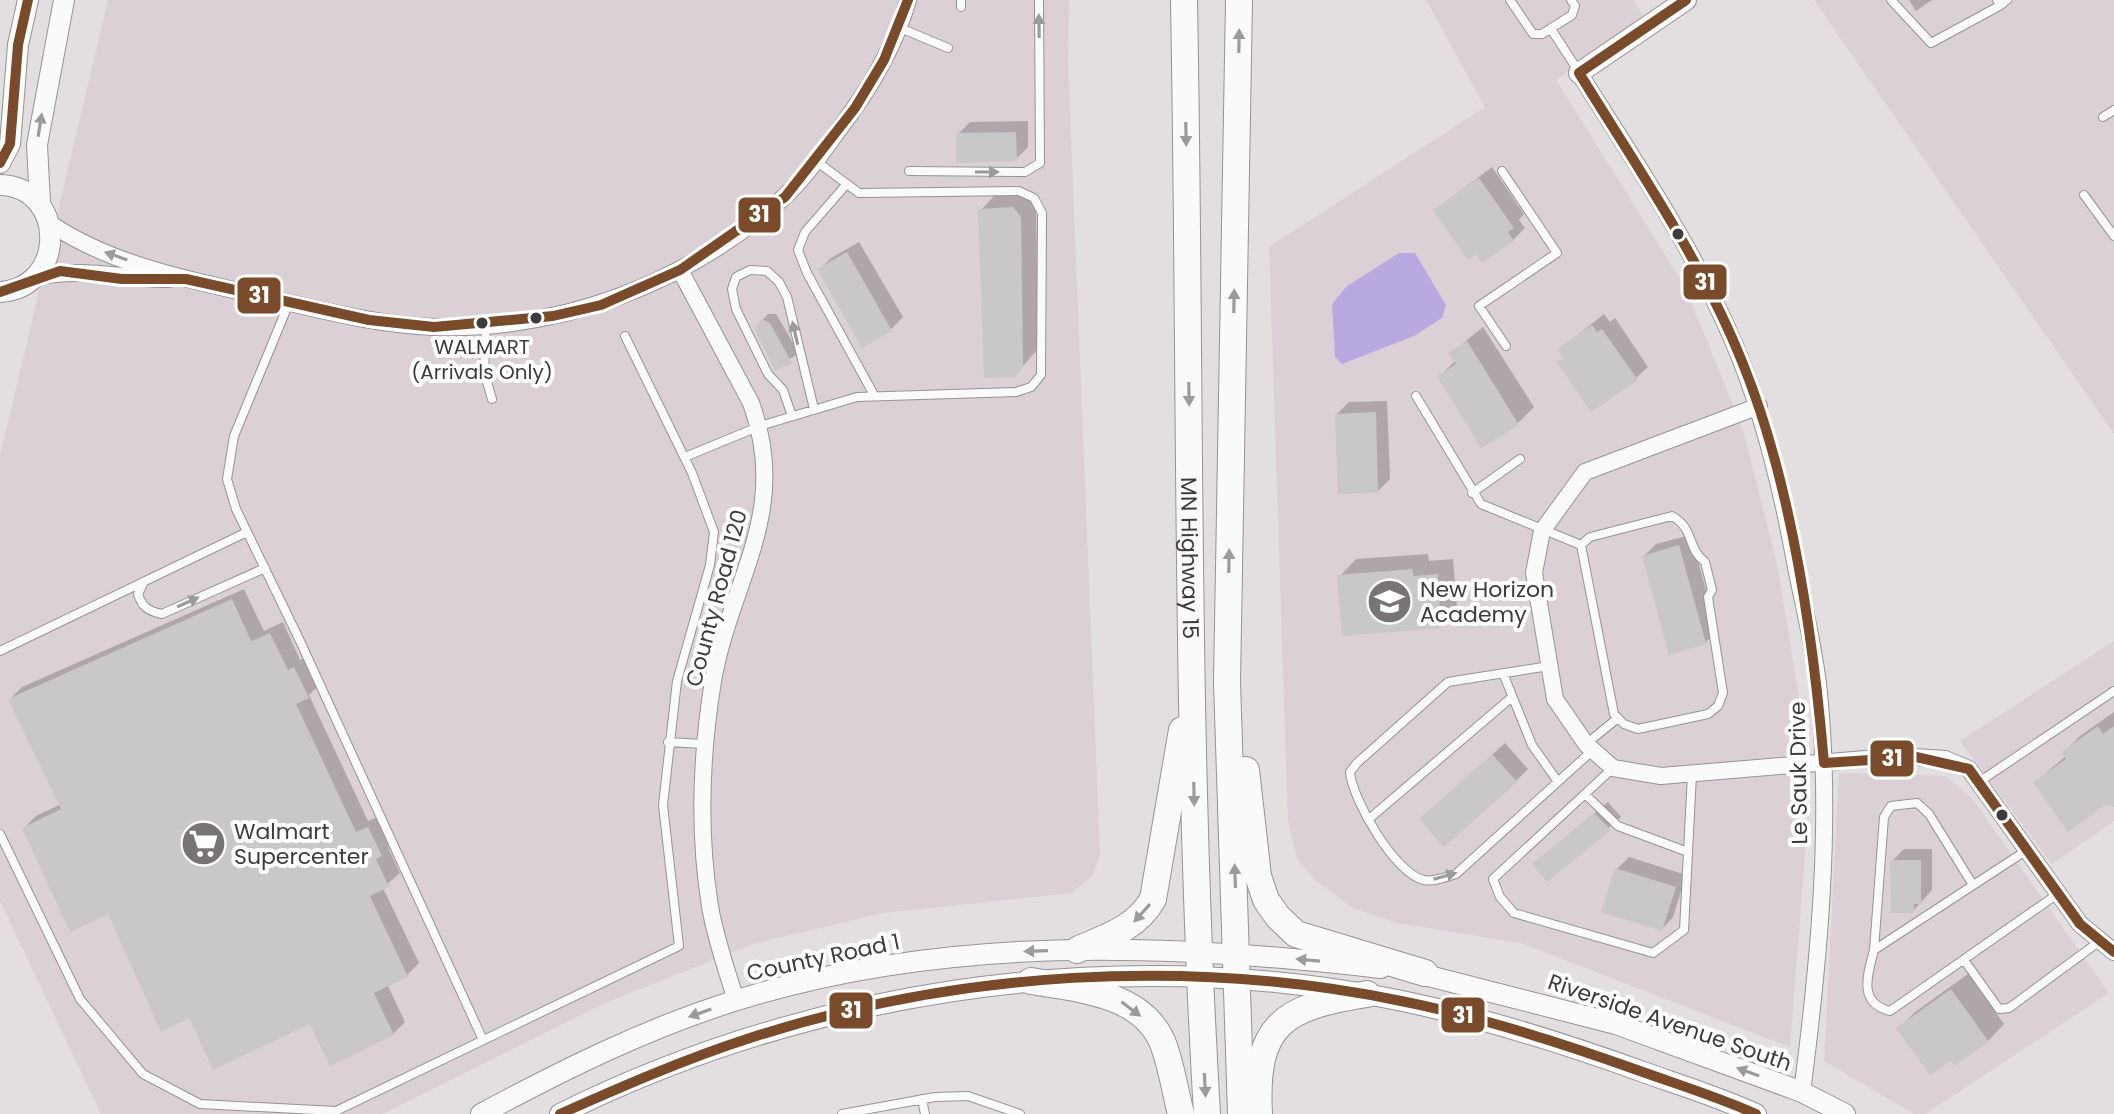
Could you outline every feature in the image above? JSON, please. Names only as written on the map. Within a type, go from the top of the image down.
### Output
[{"type":"highway","name":"MN Highway 15","points":[[1184,0],[1191,675],[1199,964],[1207,1114]]},
{"type":"highway","name":"MN Highway 15","points":[[1239,0],[1227,682],[1241,1114]]},
{"type":"highway","points":[[1228,616],[1258,876],[1266,900],[1296,934],[1425,973]]},
{"type":"highway","points":[[1077,950],[1126,928],[1144,915],[1153,899],[1191,675]]},
{"type":"highway","points":[[1031,981],[1112,996],[1136,1010],[1161,1039],[1181,1114]]},
{"type":"highway","points":[[1259,1114],[1262,1052],[1275,1030],[1294,1012],[1317,1002],[1367,994]]},
{"type":"street","points":[[0,163],[10,144],[18,45],[28,0]]},
{"type":"street","points":[[40,203],[37,145],[64,0]]},
{"type":"street","points":[[0,185],[25,191],[40,203],[51,224],[78,243],[186,279],[369,320],[434,327],[553,316],[601,305],[680,270],[736,234],[785,197],[855,108],[884,60],[908,0]]},
{"type":"street","points":[[1579,73],[1686,0]]},
{"type":"street","name":"Le Sauk Drive","points":[[1579,73],[1699,274],[1732,338],[1759,406],[1786,513],[1819,690],[1824,763],[1818,968],[1802,1092]]},
{"type":"street","points":[[37,277],[50,252],[51,224]]},
{"type":"street","name":"County Road 120","points":[[680,270],[751,403],[760,426],[765,472],[761,527],[721,648],[704,744],[704,843],[710,909],[736,1001]]},
{"type":"street","points":[[1,294],[22,287],[37,277],[60,271],[88,272],[122,279],[186,279]]},
{"type":"street","points":[[1759,406],[1585,472],[1542,531],[1534,573],[1555,699],[1589,747],[1613,768],[1661,776],[1901,756],[1945,759],[1969,769],[2080,924],[2107,947]]},
{"type":"street","name":"County Road 1","points":[[481,1114],[606,1050],[736,1001],[826,976],[987,953],[1077,950],[1237,967]]},
{"type":"street","name":"County Road 1","points":[[560,1114],[693,1054],[801,1021],[944,993],[1199,964]]},
{"type":"street","points":[[1237,967],[1367,994],[1559,1042],[1756,1114]]},
{"type":"street","name":"Riverside Avenue South","points":[[1237,967],[1425,973],[1616,1024],[1802,1092],[1845,1114]]},
{"type":"lane","points":[[909,171],[1025,172],[1035,169],[1040,163],[1039,0]]},
{"type":"lane","points":[[1510,0],[1533,34],[1551,29],[1572,15],[1575,6],[1571,0]]},
{"type":"lane","points":[[1891,0],[1931,43],[2002,2]]},
{"type":"lane","points":[[898,27],[948,48]]},
{"type":"lane","points":[[1551,29],[1579,73]]},
{"type":"lane","points":[[2103,117],[2114,110]]},
{"type":"lane","points":[[685,457],[760,426],[874,395],[1016,392],[1037,382],[1044,366],[1042,213],[1034,198],[1019,191],[859,193],[845,186],[816,161]]},
{"type":"lane","points":[[1502,171],[1557,253],[1479,306],[1506,346]]},
{"type":"lane","points":[[845,186],[805,232],[798,250],[807,273],[874,395]]},
{"type":"lane","points":[[2084,195],[2114,236]]},
{"type":"lane","points":[[792,416],[783,390],[768,374],[732,297],[736,277],[750,270],[767,271],[783,289],[814,409]]},
{"type":"lane","points":[[289,303],[234,436],[227,479],[247,532],[483,1040]]},
{"type":"lane","points":[[486,324],[484,372],[492,399]]},
{"type":"lane","points":[[0,834],[80,999],[143,1074],[200,1104],[336,1111],[679,946],[663,805],[677,681],[713,550],[710,515],[625,336]]},
{"type":"lane","points":[[1416,396],[1472,493],[1494,512],[1581,545]]},
{"type":"lane","points":[[1472,493],[1520,459]]},
{"type":"lane","points":[[1672,516],[1685,523],[1697,556],[1705,562],[1712,590],[1708,597],[1723,693],[1718,706],[1708,714],[1638,729],[1618,718],[1581,545],[1590,537],[1672,516]]},
{"type":"lane","points":[[0,651],[247,532]]},
{"type":"lane","points":[[144,581],[138,594],[141,604],[150,612],[162,614],[265,568]]},
{"type":"lane","points":[[1550,666],[1448,682],[1350,772],[1351,789],[1381,840],[1408,871],[1424,880],[1456,874],[1558,782],[1618,718]]},
{"type":"lane","points":[[1503,673],[1532,745],[1558,782]]},
{"type":"lane","points":[[1979,782],[2114,691]]},
{"type":"lane","points":[[1369,819],[1512,697]]},
{"type":"lane","points":[[668,742],[704,744]]},
{"type":"lane","points":[[1613,768],[1493,879],[1500,897],[1514,913],[1653,953],[1684,930],[1692,774]]},
{"type":"lane","points":[[1585,794],[1618,826],[1688,852]]},
{"type":"lane","points":[[1973,885],[1929,814],[1917,803],[1891,806],[1884,817],[1874,950],[1865,985],[1879,1008],[1890,1011],[2059,893]]},
{"type":"lane","points":[[1874,950],[2028,849]]},
{"type":"lane","points":[[1964,960],[1991,1002],[1999,1009],[2009,1008],[2107,947]]},
{"type":"lane","points":[[842,1114],[922,1099],[968,1096],[1020,1114]]},
{"type":"lane","points":[[922,1099],[925,1114]]},
{"type":"lane","points":[[989,1114],[992,1104]]},
{"type":"shaded area","points":[[108,0],[1069,0],[1068,63],[1100,854],[1093,875],[1072,893],[883,913],[753,944],[605,1003],[383,1114],[101,1114],[0,901],[0,456]]},
{"type":"shaded area","points":[[1426,0],[1633,0],[1645,18],[1556,80],[1685,287],[1743,430],[1777,564],[1805,733],[1805,854],[1790,1047],[1521,943],[1397,923],[1353,908],[1316,881],[1297,859],[1288,821],[1269,247],[1485,107]]},
{"type":"shaded area","points":[[1814,0],[2114,0],[2114,434]]},
{"type":"shaded area","points":[[1399,253],[1415,253],[1446,305],[1442,318],[1414,336],[1342,364],[1335,357],[1332,304],[1347,286]]},
{"type":"shaded area","points":[[2114,641],[2114,821],[2052,864],[1960,741]]},
{"type":"shaded area","points":[[1839,773],[1945,776],[1971,797],[2109,993],[1925,1114],[1914,1114],[1824,1061]]},
{"type":"building","points":[[1016,132],[1017,161],[956,163],[956,133]]},
{"type":"building","points":[[1479,178],[1514,228],[1508,232],[1514,241],[1482,263],[1476,254],[1468,260],[1433,210]]},
{"type":"building","points":[[1013,207],[1021,217],[1023,367],[1015,377],[984,378],[978,209]]},
{"type":"building","points":[[847,252],[892,331],[862,348],[817,269]]},
{"type":"building","points":[[762,319],[770,323],[792,363],[775,371],[755,330]]},
{"type":"building","points":[[1592,325],[1597,332],[1602,329],[1638,380],[1591,412],[1557,362],[1563,358],[1557,349]]},
{"type":"building","points":[[1467,341],[1519,425],[1481,448],[1437,376],[1456,364],[1448,353]]},
{"type":"building","points":[[1376,412],[1378,493],[1338,494],[1335,414]]},
{"type":"building","points":[[1679,545],[1706,644],[1669,655],[1642,556]]},
{"type":"building","name":"New Horizon Academy","points":[[1413,569],[1413,576],[1438,574],[1441,628],[1342,636],[1337,575]]},
{"type":"building","name":"Walmart Supercenter","points":[[232,599],[251,641],[270,633],[288,670],[294,667],[309,698],[296,704],[356,832],[368,827],[382,856],[376,859],[389,887],[370,896],[408,977],[374,993],[394,1035],[330,1066],[310,1024],[213,1070],[189,1018],[161,1032],[108,914],[70,932],[22,828],[61,809],[8,699]]},
{"type":"building","points":[[2098,726],[2103,734],[2114,726],[2114,807],[2105,805],[2068,832],[2033,782],[2066,759],[2061,752]]},
{"type":"building","points":[[1492,754],[1517,782],[1444,847],[1419,819]]},
{"type":"building","points":[[1594,813],[1611,830],[1547,882],[1532,864]]},
{"type":"building","points":[[1890,860],[1921,860],[1921,904],[1914,904],[1914,913],[1891,913]]},
{"type":"building","points":[[1615,868],[1676,887],[1662,931],[1601,912]]},
{"type":"building","points":[[1951,989],[1989,1042],[1954,1066],[1951,1061],[1930,1075],[1896,1028]]},
{"type":"transit line","name":"31","points":[[0,163],[10,144],[18,45],[28,0]]},
{"type":"transit line","name":"31","points":[[0,292],[60,271],[122,279],[186,279],[369,320],[434,327],[553,316],[601,305],[680,270],[785,197],[855,108],[884,60],[908,0]]},
{"type":"transit line","name":"31","points":[[1686,0],[1579,73],[1667,215],[1708,288],[1727,326],[1760,411],[1775,459],[1798,560],[1814,663],[1824,763],[1916,757],[1969,769],[2080,924],[2114,952]]},
{"type":"transit line","name":"31","points":[[560,1114],[702,1055],[829,1015],[991,985],[1073,978],[1156,976],[1239,979],[1320,987],[1431,1007],[1581,1050],[1756,1114]]},
{"type":"place","name":"WALMART (Arrivals Only)","points":[[482,323]]},
{"type":"place","name":"New Horizon Academy","points":[[1389,602]]},
{"type":"place","name":"Walmart Supercenter","points":[[203,844]]}]
